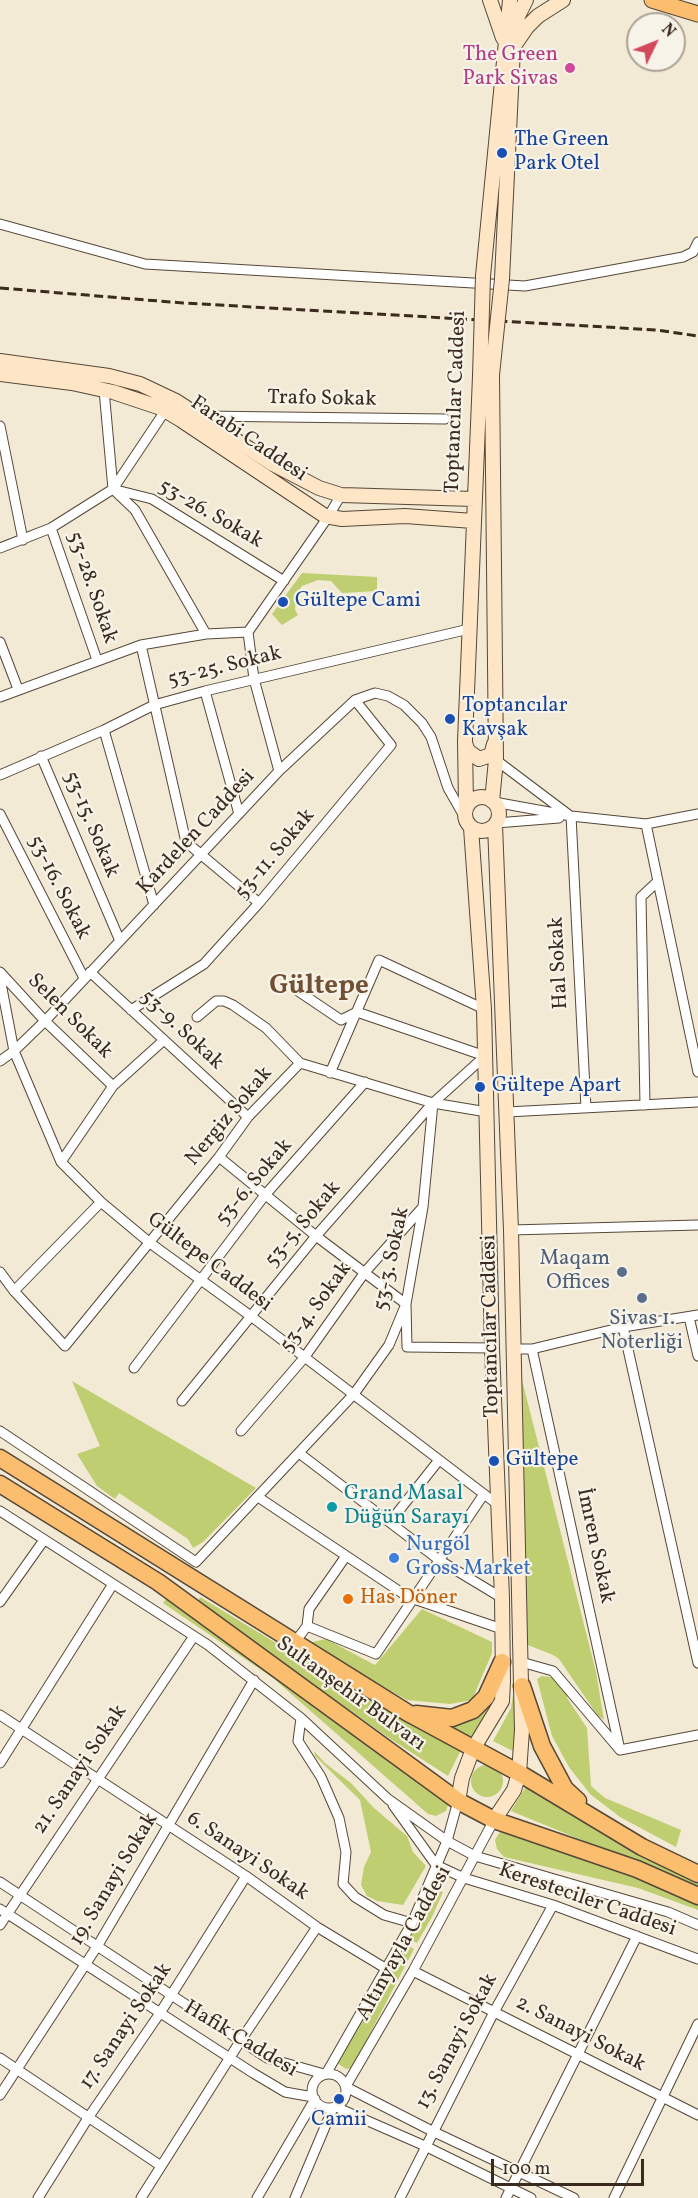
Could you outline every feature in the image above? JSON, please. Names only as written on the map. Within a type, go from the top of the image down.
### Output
[{"type":"highway","name":"Sultanşehir Bulvarı","points":[[0,1458],[408,1713],[519,1773],[642,1847],[698,1874]]},
{"type":"highway","name":"Sultanşehir Bulvarı","points":[[0,1484],[158,1582],[458,1801],[494,1820],[637,1869],[698,1896]]},
{"type":"highway","points":[[408,1713],[452,1718],[473,1710],[486,1697],[502,1662]]},
{"type":"highway","points":[[522,1686],[542,1746],[565,1789],[604,1824]]},
{"type":"main road","points":[[652,0],[698,14]]},
{"type":"street","points":[[490,0],[509,50],[538,16],[563,0]]},
{"type":"street","name":"Toptancılar Caddesi","points":[[465,811],[465,741],[474,500],[486,376],[502,279],[510,0]]},
{"type":"street","name":"Toptancılar Caddesi","points":[[493,801],[496,760],[483,276],[509,50],[518,15],[526,0]]},
{"type":"street","points":[[0,224],[145,264],[525,286],[683,257],[693,252],[698,242]]},
{"type":"street","name":"Farabi Caddesi","points":[[0,361],[99,374],[130,381],[176,401],[271,463],[319,488],[341,495],[474,500]]},
{"type":"street","name":"Farabi Caddesi","points":[[0,374],[72,383],[104,390],[136,399],[165,411],[328,517]]},
{"type":"street","points":[[104,390],[113,489],[135,510],[206,634]]},
{"type":"street","points":[[0,548],[51,528],[113,489],[165,411]]},
{"type":"street","name":"Trafo Sokak","points":[[198,416],[445,419]]},
{"type":"street","points":[[0,426],[23,540]]},
{"type":"street","name":"53-26. Sokak","points":[[113,489],[152,499],[284,581]]},
{"type":"street","points":[[0,697],[141,645],[206,634],[248,632],[341,495]]},
{"type":"street","points":[[328,517],[342,519],[405,516],[473,521]]},
{"type":"street","name":"53-28. Sokak","points":[[51,528],[97,660]]},
{"type":"street","name":"53-25. Sokak","points":[[0,775],[104,730],[154,705],[254,679],[469,629]]},
{"type":"street","name":"Kardelen Caddesi","points":[[0,1061],[14,1051],[45,1021],[279,771],[254,679],[248,632]]},
{"type":"street","points":[[0,642],[18,689]]},
{"type":"street","points":[[141,645],[186,842],[259,903]]},
{"type":"street","points":[[205,691],[239,814]]},
{"type":"street","points":[[279,771],[355,700],[375,693],[388,696],[404,705],[423,723],[431,737],[448,788],[465,811],[471,828],[484,832],[496,824],[571,816]]},
{"type":"street","name":"53-11. Sokak","points":[[131,1010],[204,964],[259,903],[391,745],[355,700]]},
{"type":"street","points":[[104,730],[154,905]]},
{"type":"street","points":[[465,741],[468,751],[479,759],[491,755],[494,744]]},
{"type":"street","name":"53-15. Sokak","points":[[42,756],[120,941]]},
{"type":"street","points":[[496,760],[571,816]]},
{"type":"street","points":[[465,811],[470,802],[478,797],[484,797],[493,801],[571,816],[646,824],[698,814]]},
{"type":"street","points":[[493,801],[499,811],[496,824]]},
{"type":"street","name":"53-16. Sokak","points":[[0,814],[87,975]]},
{"type":"street","name":"Hal Sokak","points":[[571,816],[586,1108]]},
{"type":"street","name":"Toptancılar Caddesi","points":[[494,1820],[514,1790],[519,1773],[522,1730],[511,1230],[496,824]]},
{"type":"street","points":[[646,824],[698,1071]]},
{"type":"street","name":"Toptancılar Caddesi","points":[[458,1801],[462,1778],[473,1749],[502,1701],[502,1598],[492,1348],[484,1009],[471,828]]},
{"type":"street","points":[[645,1105],[641,897],[657,882]]},
{"type":"street","points":[[330,1072],[379,960],[484,1009]]},
{"type":"street","name":"Selen Sokak","points":[[0,972],[45,1021],[113,1086]]},
{"type":"street","name":"53-9. Sokak","points":[[87,975],[131,1010],[248,1117]]},
{"type":"street","name":"Gültepe Caddesi","points":[[0,978],[14,1051],[61,1162],[101,1202],[150,1243],[252,1317],[497,1503]]},
{"type":"street","points":[[296,989],[341,1020],[357,1012],[485,1056],[433,1103]]},
{"type":"street","points":[[198,1017],[216,1001],[233,1005],[266,1028],[300,1063]]},
{"type":"street","points":[[61,1162],[113,1086],[164,1040]]},
{"type":"street","name":"Nergiz Sokak","points":[[14,1291],[65,1346],[219,1157],[248,1117],[300,1063],[433,1103],[487,1112]]},
{"type":"street","name":"53-6. Sokak","points":[[134,1368],[265,1195],[365,1082]]},
{"type":"street","points":[[507,1112],[698,1102]]},
{"type":"street","name":"53-3. Sokak","points":[[0,1431],[196,1562],[354,1394],[389,1345],[406,1304],[423,1207],[433,1103]]},
{"type":"street","name":"53-5. Sokak","points":[[182,1401],[316,1236],[433,1103]]},
{"type":"street","points":[[219,1157],[316,1236],[406,1304],[407,1347],[492,1348]]},
{"type":"street","points":[[0,1272],[14,1291],[101,1202]]},
{"type":"street","name":"53-4. Sokak","points":[[241,1431],[304,1358],[365,1272],[423,1207]]},
{"type":"street","points":[[511,1230],[698,1225]]},
{"type":"street","points":[[514,1349],[532,1349],[623,1327],[694,1316],[698,1356]]},
{"type":"street","points":[[623,1327],[698,1660]]},
{"type":"street","name":"İmren Sokak","points":[[532,1349],[620,1750]]},
{"type":"street","points":[[299,1452],[439,1560],[502,1598]]},
{"type":"street","points":[[390,1522],[440,1460]]},
{"type":"street","points":[[307,1626],[376,1654],[484,1494]]},
{"type":"street","points":[[258,1497],[408,1597],[502,1629]]},
{"type":"street","points":[[0,1511],[194,1636],[254,1680],[301,1718],[388,1798],[447,1841],[475,1856],[668,1912],[698,1925]]},
{"type":"street","points":[[0,1602],[44,1540]]},
{"type":"street","points":[[295,1642],[307,1626],[309,1609],[346,1556]]},
{"type":"street","points":[[0,1763],[113,1584]]},
{"type":"street","name":"21. Sanayi Sokak","points":[[0,1925],[4,1911],[20,1895],[194,1636]]},
{"type":"street","points":[[521,1662],[553,1671],[620,1750],[698,1735]]},
{"type":"street","name":"19. Sanayi Sokak","points":[[0,2095],[98,1945],[254,1680]]},
{"type":"street","name":"6. Sanayi Sokak","points":[[0,1715],[246,1876],[317,1927],[385,1968]]},
{"type":"street","points":[[301,1718],[298,1741],[321,1777],[339,1818],[346,1852],[343,1884],[355,1897],[384,1915],[412,1923]]},
{"type":"street","points":[[388,1798],[436,1865]]},
{"type":"street","name":"Altınyayla Caddesi","points":[[325,2074],[412,1923],[447,1841],[458,1801]]},
{"type":"street","name":"Altınyayla Caddesi","points":[[346,2086],[413,1971],[494,1820]]},
{"type":"street","name":"Keresteciler Caddesi","points":[[436,1865],[464,1878],[553,1905],[698,1959]]},
{"type":"street","name":"17. Sanayi Sokak","points":[[38,2198],[88,2118],[160,2013],[246,1876]]},
{"type":"street","name":"Hafik Caddesi","points":[[0,1882],[267,2058],[325,2074]]},
{"type":"street","name":"13. Sanayi Sokak","points":[[400,2198],[494,2012],[553,1905]]},
{"type":"street","name":"Hafik Caddesi","points":[[4,1911],[285,2092],[314,2098]]},
{"type":"street","points":[[141,2198],[241,2040],[317,1927]]},
{"type":"street","points":[[506,2198],[637,1936]]},
{"type":"street","name":"2. Sanayi Sokak","points":[[413,1971],[698,2115]]},
{"type":"street","points":[[614,2198],[698,2024]]},
{"type":"street","points":[[0,2058],[161,2166]]},
{"type":"street","points":[[258,2198],[314,2098],[313,2084],[325,2074],[334,2074],[346,2086],[432,2131],[574,2198]]},
{"type":"street","points":[[295,2198],[334,2107],[345,2099],[346,2086]]},
{"type":"street","points":[[314,2098],[321,2106],[334,2107],[425,2146],[531,2198]]},
{"type":"green space","points":[[302,573],[377,577],[377,591],[342,593],[331,581],[318,580],[302,586],[296,596],[295,610],[298,615],[282,625],[272,614]]},
{"type":"green space","points":[[520,1372],[596,1672],[604,1720],[598,1716],[559,1659],[528,1645]]},
{"type":"green space","points":[[72,1381],[256,1488],[203,1542],[193,1548],[188,1539],[119,1493],[115,1499],[97,1486],[77,1454],[100,1446]]},
{"type":"green space","points":[[200,1597],[329,1675],[462,1748],[448,1776],[392,1740],[197,1602]]},
{"type":"green space","points":[[166,1599],[242,1651],[449,1802],[446,1811],[436,1816],[428,1814],[273,1678],[163,1603]]},
{"type":"green space","points":[[422,1609],[492,1642],[492,1653],[472,1700],[450,1704],[407,1700],[314,1648],[312,1642],[326,1639],[375,1665]]},
{"type":"green space","points":[[516,1675],[517,1753],[493,1741],[511,1708]]},
{"type":"green space","points":[[542,1676],[551,1677],[568,1693],[567,1698],[587,1728],[591,1786],[605,1798],[681,1830],[676,1847],[620,1817],[590,1794],[569,1767],[552,1736],[537,1679]]},
{"type":"green space","points":[[498,1697],[472,1739],[450,1727],[483,1710]]},
{"type":"green space","points":[[314,1751],[407,1836],[413,1852],[426,1866],[403,1905],[377,1901],[367,1896],[361,1885],[364,1867],[371,1852],[360,1800],[315,1756]]},
{"type":"green space","points":[[487,1765],[498,1770],[503,1781],[498,1792],[487,1797],[476,1792],[471,1781],[476,1770]]},
{"type":"green space","points":[[528,1783],[698,1879],[698,1888],[511,1811]]},
{"type":"green space","points":[[501,1830],[567,1850],[698,1902],[698,1910],[638,1888],[504,1857],[497,1849],[495,1840]]},
{"type":"green space","points":[[438,1891],[443,1892],[417,1943],[409,1939]]},
{"type":"green space","points":[[405,1944],[414,1949],[352,2068],[346,2069],[334,2061]]},
{"type":"railway","points":[[0,288],[183,303],[657,330],[698,336]]},
{"type":"place","name":"The Green Park Sivas","points":[[570,68]]},
{"type":"place","name":"The Green Park Otel","points":[[502,153]]},
{"type":"place","name":"Gültepe Cami","points":[[283,602]]},
{"type":"place","name":"Toptancılar Kavşak","points":[[450,719]]},
{"type":"place","name":"Gültepe Apart","points":[[480,1087]]},
{"type":"place","name":"Maqam Offices","points":[[622,1272]]},
{"type":"place","name":"Sivas 1. Noterliği","points":[[642,1298]]},
{"type":"place","name":"Gültepe","points":[[494,1461]]},
{"type":"place","name":"Grand Masal Düğün Sarayı","points":[[332,1507]]},
{"type":"place","name":"Nurgöl Gross Market","points":[[394,1558]]},
{"type":"place","name":"Has Döner","points":[[348,1599]]},
{"type":"place","name":"Camii","points":[[339,2099]]},
{"type":"district","name":"Gültepe","points":[[319,988]]}]
